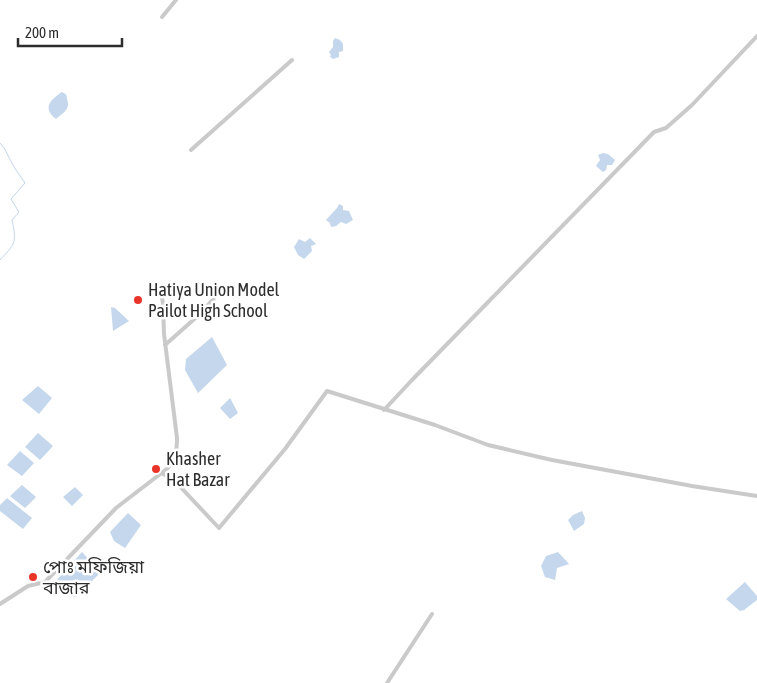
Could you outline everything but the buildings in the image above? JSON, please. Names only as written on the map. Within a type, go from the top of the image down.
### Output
[{"type":"street","points":[[162,18],[176,0]]},
{"type":"street","points":[[384,410],[654,132],[666,128],[692,105],[757,36]]},
{"type":"street","points":[[191,150],[292,60]]},
{"type":"street","points":[[0,604],[28,586],[45,582],[116,508],[168,468],[174,459],[177,450],[160,287]]},
{"type":"street","points":[[165,345],[200,314],[216,296]]},
{"type":"street","points":[[161,473],[173,479],[219,528],[285,449],[327,391],[434,425],[488,445],[552,460],[757,496]]},
{"type":"street","points":[[387,683],[432,614]]},
{"type":"water","points":[[335,38],[343,44],[343,51],[339,52],[339,57],[333,59],[330,57],[329,52],[333,47]]},
{"type":"water","points":[[62,92],[66,95],[68,106],[56,119],[49,111],[49,104]]},
{"type":"water","points":[[608,154],[615,160],[612,165],[607,165],[606,170],[603,172],[596,166],[600,160],[598,155]]},
{"type":"water","points":[[339,204],[343,206],[343,210],[349,211],[353,220],[346,224],[341,222],[331,227],[330,223],[326,220]]},
{"type":"water","points":[[310,238],[316,244],[311,246],[312,251],[304,259],[298,255],[294,247],[299,239],[305,242]]},
{"type":"water","points":[[111,307],[115,308],[129,321],[113,331]]},
{"type":"water","points":[[212,337],[227,365],[198,393],[185,370],[186,359]]},
{"type":"water","points":[[38,386],[52,398],[39,414],[22,400]]},
{"type":"water","points":[[230,398],[238,413],[230,419],[220,408]]},
{"type":"water","points":[[38,433],[53,446],[40,460],[25,447]]},
{"type":"water","points":[[20,451],[34,463],[22,476],[7,465]]},
{"type":"water","points":[[22,485],[36,497],[25,508],[10,496]]},
{"type":"water","points":[[75,487],[83,495],[72,506],[63,497]]},
{"type":"water","points":[[7,498],[32,518],[23,529],[0,511],[0,505]]},
{"type":"water","points":[[582,511],[585,518],[584,524],[574,531],[568,520],[573,515]]},
{"type":"water","points":[[128,513],[141,525],[125,548],[114,541],[110,532]]},
{"type":"water","points":[[82,552],[101,572],[76,597],[67,595],[55,582]]},
{"type":"water","points":[[558,552],[569,564],[557,568],[555,580],[545,577],[541,566],[546,556]]},
{"type":"water","points":[[745,582],[757,596],[757,600],[740,611],[726,599]]},
{"type":"waterway","points":[[0,143],[25,183],[11,199],[19,212],[12,220],[14,243],[0,260]]},
{"type":"place","name":"Hatiya Union Model Pailot High School","points":[[138,300]]},
{"type":"place","name":"Khasher Hat Bazar","points":[[156,469]]},
{"type":"place","name":"পোঃ মফিজিয়া বাজার","points":[[33,577]]}]
